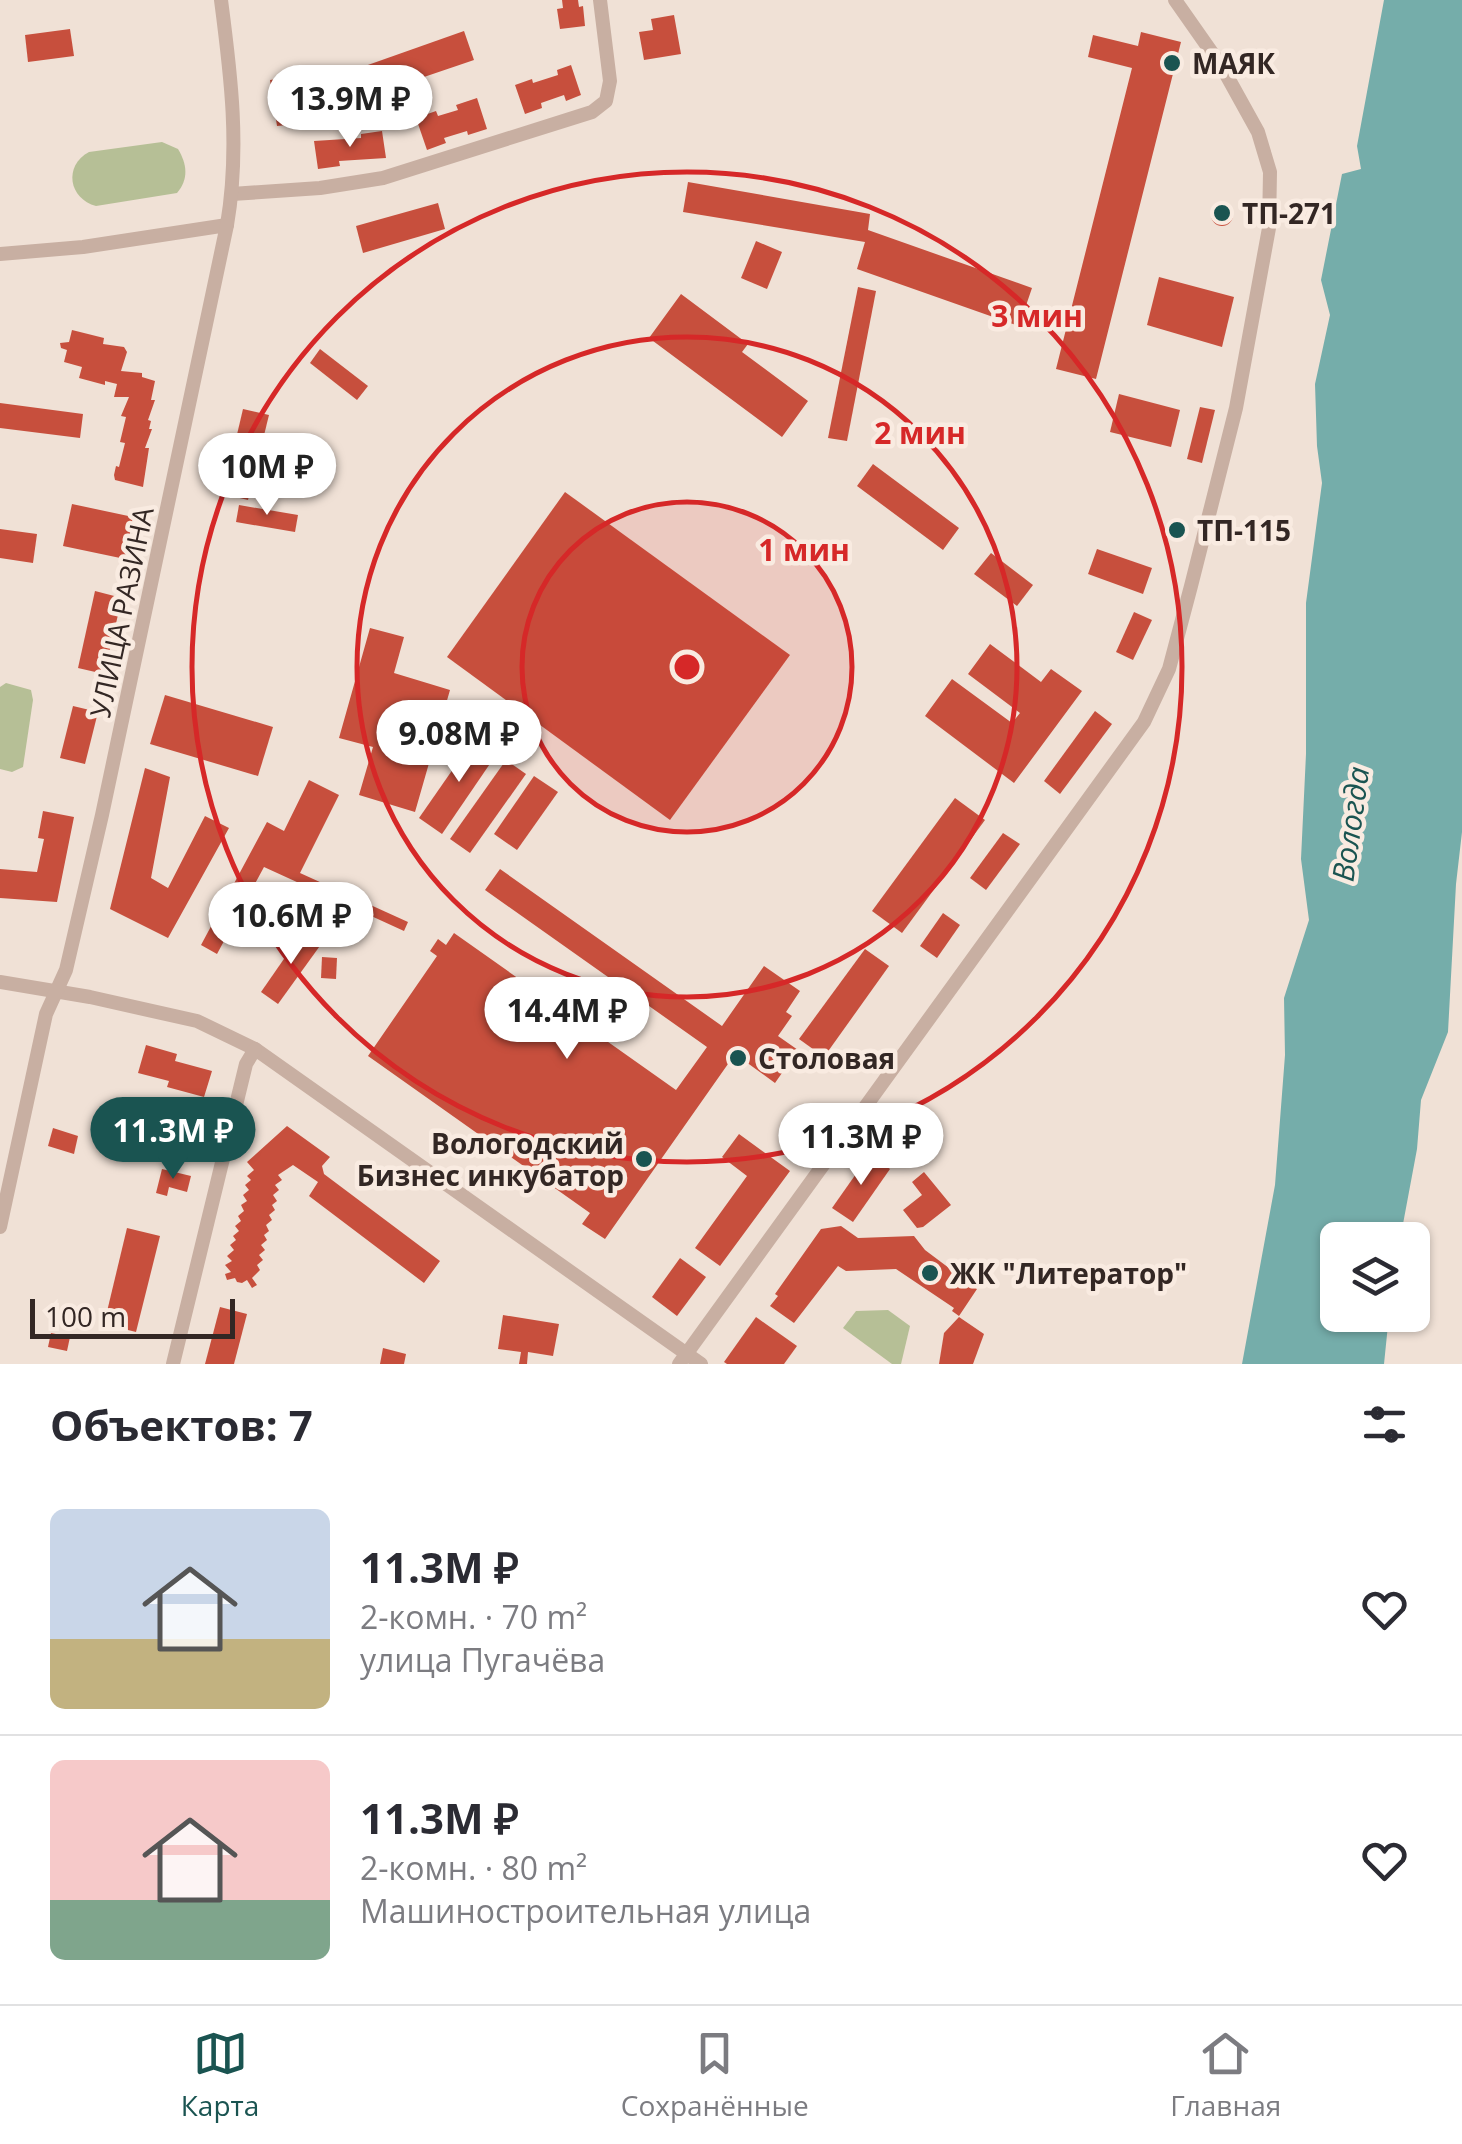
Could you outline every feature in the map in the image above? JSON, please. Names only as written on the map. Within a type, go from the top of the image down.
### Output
[{"type":"street","name":"УЛИЦА РАЗИНА","points":[[0,1227],[46,1014],[66,970],[102,815],[227,225],[232,194],[234,101],[221,0]]},
{"type":"street","points":[[232,194],[320,188],[383,178],[592,112],[606,101],[610,82],[600,0]]},
{"type":"street","points":[[683,1359],[1144,722],[1169,669],[1236,408],[1269,228],[1270,172],[1258,132],[1222,67],[1174,0]]},
{"type":"street","points":[[0,254],[83,247],[227,225]]},
{"type":"street","points":[[0,982],[57,990],[196,1021],[254,1048],[683,1359],[702,1364]]},
{"type":"street","points":[[173,1364],[246,1064],[254,1048]]},
{"type":"green space","points":[[162,142],[178,149],[183,160],[185,177],[177,193],[96,206],[75,190],[75,165],[89,152]]},
{"type":"green space","points":[[6,683],[31,690],[33,700],[23,767],[12,772],[0,769],[0,687]]},
{"type":"green space","points":[[888,1310],[910,1326],[901,1364],[892,1364],[843,1328],[856,1311]]},
{"type":"water","name":"Вологда","points":[[1384,0],[1462,0],[1462,832],[1448,1032],[1421,1100],[1417,1149],[1403,1222],[1320,1222],[1320,1332],[1387,1332],[1384,1364],[1242,1364],[1275,1185],[1285,1055],[1284,998],[1309,920],[1301,859],[1306,603],[1322,483],[1315,384],[1330,315],[1321,280],[1342,174],[1361,169],[1357,146]]},
{"type":"building","points":[[562,0],[578,0],[579,7],[583,6],[585,26],[560,29],[557,9],[563,8]]},
{"type":"building","points":[[674,15],[681,54],[644,60],[639,32],[653,30],[651,19]]},
{"type":"building","points":[[70,29],[74,56],[28,62],[25,35]]},
{"type":"building","points":[[464,31],[474,60],[374,94],[365,66]]},
{"type":"building","points":[[1141,32],[1181,42],[1096,379],[1056,369],[1132,68],[1088,57],[1093,35],[1138,46]]},
{"type":"building","points":[[571,65],[581,95],[566,101],[564,95],[525,114],[515,85],[558,75],[557,70]]},
{"type":"building","points":[[291,77],[298,124],[277,126],[270,80]]},
{"type":"building","points":[[477,98],[487,129],[444,138],[446,143],[427,150],[416,118],[436,111],[438,116],[458,110],[456,105]]},
{"type":"building","points":[[382,131],[386,158],[339,161],[340,166],[318,169],[314,141],[361,138],[361,134]]},
{"type":"building","points":[[688,182],[870,214],[868,230],[1032,288],[1019,326],[857,269],[865,242],[683,212]]},
{"type":"building","points":[[438,203],[445,229],[363,253],[356,226]]},
{"type":"building","name":"ТП-271","points":[[1222,204],[1230,207],[1230,223],[1222,226],[1214,223],[1211,215],[1214,207]]},
{"type":"building","points":[[756,241],[782,252],[767,289],[741,278]]},
{"type":"building","points":[[1159,277],[1234,297],[1222,347],[1147,325]]},
{"type":"building","points":[[858,287],[876,291],[847,441],[828,438]]},
{"type":"building","points":[[681,294],[748,344],[742,352],[808,401],[782,437],[649,338]]},
{"type":"building","points":[[72,330],[104,338],[103,344],[124,347],[127,352],[121,371],[142,373],[142,377],[155,381],[143,487],[115,480],[114,475],[125,443],[120,442],[126,417],[121,416],[129,397],[114,397],[117,384],[79,378],[82,367],[64,362],[67,350],[60,343],[69,342]]},
{"type":"building","points":[[320,349],[368,386],[357,400],[310,363]]},
{"type":"building","points":[[1119,394],[1180,410],[1171,447],[1110,432]]},
{"type":"building","points":[[0,403],[83,414],[80,438],[0,428]]},
{"type":"building","points":[[1200,407],[1215,410],[1202,463],[1187,459]]},
{"type":"building","points":[[243,409],[269,415],[248,500],[223,494]]},
{"type":"building","points":[[873,464],[959,528],[943,550],[857,486]]},
{"type":"building","points":[[565,492],[790,655],[670,820],[447,657]]},
{"type":"building","points":[[72,504],[133,517],[125,559],[63,546]]},
{"type":"building","points":[[239,505],[298,515],[295,532],[236,522]]},
{"type":"building","points":[[0,529],[37,534],[33,563],[0,558]]},
{"type":"building","points":[[1097,549],[1152,568],[1143,594],[1088,574]]},
{"type":"building","points":[[991,553],[1033,585],[1017,606],[974,574]]},
{"type":"building","points":[[95,591],[122,598],[104,674],[78,668]]},
{"type":"building","points":[[1134,612],[1152,620],[1133,660],[1116,652]]},
{"type":"building","points":[[370,628],[404,637],[394,673],[450,690],[415,812],[359,795],[373,747],[339,738]]},
{"type":"building","points":[[990,644],[1041,682],[1051,669],[1082,691],[1014,783],[925,716],[952,679],[1012,723],[1020,713],[968,674]]},
{"type":"building","points":[[165,695],[273,727],[258,776],[150,744]]},
{"type":"building","points":[[73,706],[98,712],[85,764],[60,758]]},
{"type":"building","points":[[1095,711],[1112,724],[1060,794],[1044,781]]},
{"type":"building","points":[[476,736],[498,752],[442,834],[419,818]]},
{"type":"building","points":[[506,760],[526,774],[470,853],[450,839]]},
{"type":"building","points":[[145,768],[170,777],[151,878],[168,888],[205,816],[229,828],[168,938],[110,909]]},
{"type":"building","points":[[534,776],[558,792],[517,850],[494,834]]},
{"type":"building","points":[[309,780],[339,795],[300,873],[408,922],[404,931],[264,867],[217,954],[201,945],[267,822],[284,831]]},
{"type":"building","points":[[955,798],[985,820],[902,933],[872,911]]},
{"type":"building","points":[[43,811],[74,817],[57,902],[0,898],[0,869],[37,872],[44,839],[38,838]]},
{"type":"building","points":[[1003,833],[1020,844],[986,890],[970,878]]},
{"type":"building","points":[[500,869],[722,1026],[764,966],[800,991],[786,1012],[792,1016],[778,1036],[798,1050],[775,1083],[735,1054],[605,1239],[582,1224],[590,1213],[368,1056],[437,956],[430,951],[438,939],[446,945],[454,933],[676,1090],[707,1047],[485,890]]},
{"type":"building","points":[[943,913],[960,925],[937,958],[920,946]]},
{"type":"building","points":[[304,930],[322,943],[278,1004],[261,992]]},
{"type":"building","points":[[865,949],[889,966],[824,1057],[799,1039]]},
{"type":"building","points":[[322,957],[337,958],[336,979],[321,978]]},
{"type":"building","points":[[146,1045],[177,1054],[175,1061],[212,1071],[204,1097],[167,1087],[169,1081],[138,1073]]},
{"type":"building","points":[[287,1126],[330,1157],[322,1166],[324,1174],[440,1261],[424,1283],[309,1196],[318,1182],[293,1165],[278,1175],[282,1180],[275,1185],[279,1190],[273,1195],[277,1201],[272,1205],[275,1210],[266,1225],[267,1240],[261,1245],[265,1250],[259,1255],[263,1260],[252,1278],[257,1285],[252,1288],[247,1280],[227,1280],[225,1274],[231,1272],[225,1265],[232,1261],[227,1256],[234,1250],[230,1245],[239,1231],[235,1226],[244,1211],[241,1205],[247,1201],[243,1195],[251,1180],[247,1176],[254,1170],[247,1162]]},
{"type":"building","points":[[118,1127],[128,1130],[126,1136],[133,1138],[128,1154],[106,1148],[111,1131],[116,1133]]},
{"type":"building","points":[[53,1128],[78,1136],[74,1154],[48,1146]]},
{"type":"building","points":[[739,1134],[790,1171],[720,1266],[695,1248],[747,1176],[722,1157]]},
{"type":"building","points":[[870,1154],[890,1169],[853,1222],[832,1208]]},
{"type":"building","points":[[162,1169],[191,1176],[187,1192],[169,1187],[167,1196],[156,1193]]},
{"type":"building","points":[[924,1172],[951,1205],[917,1228],[903,1210],[922,1195],[912,1182]]},
{"type":"building","name":"ЖК \"Литератор\"","points":[[841,1226],[858,1238],[914,1236],[925,1250],[977,1289],[959,1316],[952,1311],[954,1308],[896,1269],[846,1271],[838,1266],[794,1323],[770,1306],[778,1296],[775,1294],[821,1229]]},
{"type":"building","points":[[127,1228],[160,1236],[136,1332],[104,1324]]},
{"type":"building","points":[[680,1258],[706,1277],[677,1316],[652,1297]]},
{"type":"building","points":[[220,1307],[247,1314],[234,1364],[205,1364]]},
{"type":"building","points":[[503,1315],[559,1324],[553,1356],[528,1352],[527,1364],[519,1364],[521,1352],[498,1349]]},
{"type":"building","points":[[756,1317],[797,1346],[784,1364],[727,1364],[724,1362]]},
{"type":"building","name":"ЖК \"Литератор\"","points":[[959,1317],[984,1334],[973,1364],[939,1364],[944,1333]]},
{"type":"building","points":[[51,1333],[70,1337],[67,1351],[48,1347]]},
{"type":"building","points":[[383,1348],[406,1354],[404,1364],[380,1364]]},
{"type":"place","name":"МАЯК","points":[[1172,63]]},
{"type":"place","name":"ТП-271","points":[[1222,213]]},
{"type":"place","name":"ТП-115","points":[[1177,530]]},
{"type":"place","name":"Столовая","points":[[738,1058]]},
{"type":"place","name":"Вологодский Бизнес инкубатор","points":[[644,1159]]},
{"type":"place","name":"ЖК \"Литератор\"","points":[[930,1273]]}]
